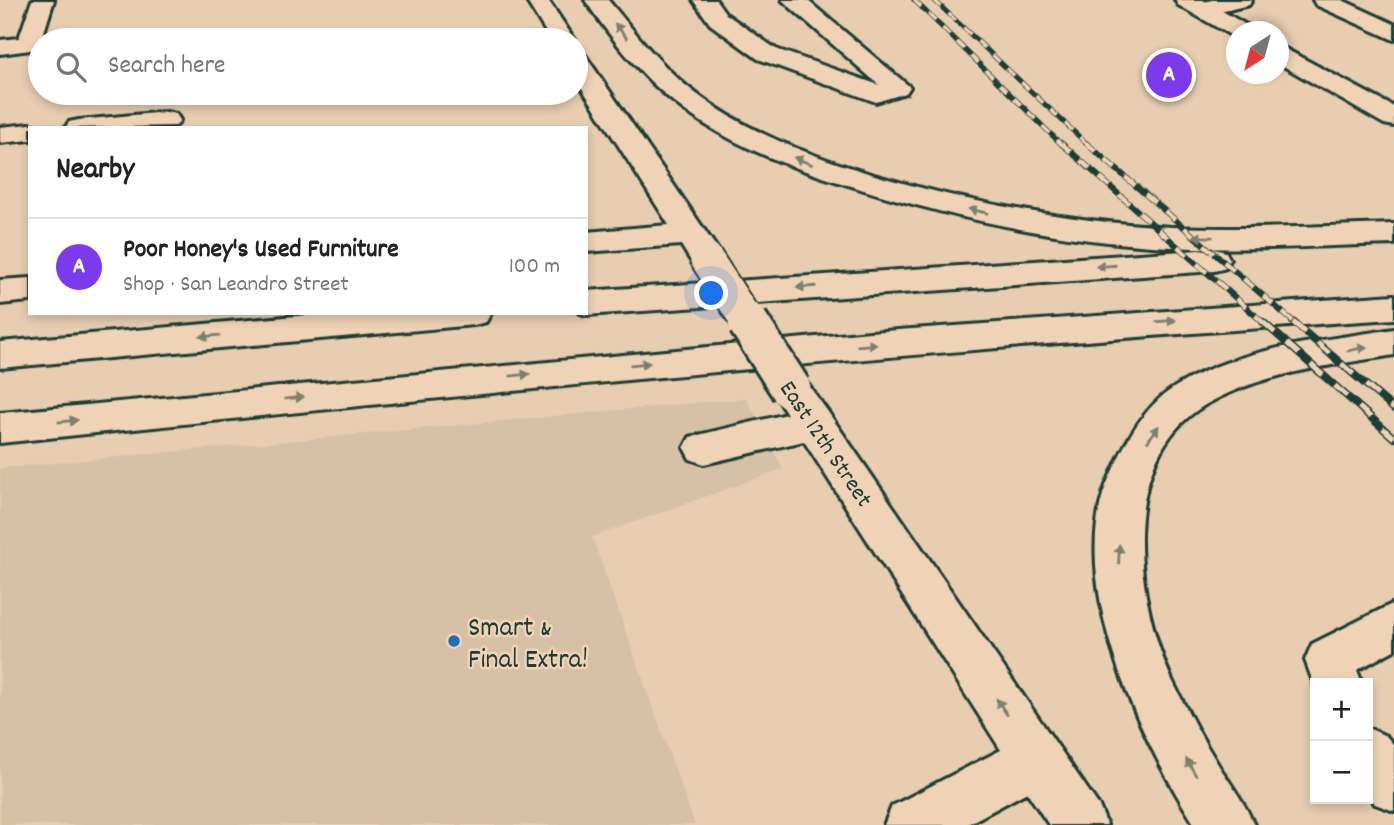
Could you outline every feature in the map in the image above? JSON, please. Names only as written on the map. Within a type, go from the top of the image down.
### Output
[{"type":"main road","points":[[34,28],[43,0]]},
{"type":"main road","points":[[537,0],[555,28]]},
{"type":"main road","points":[[596,0],[656,72],[685,98],[722,124],[768,147],[868,183],[987,214],[1114,233],[1233,238],[1394,234]]},
{"type":"main road","points":[[704,0],[718,19],[767,54],[876,94],[897,87],[793,0]]},
{"type":"main road","points":[[1195,5],[1241,0]]},
{"type":"main road","points":[[1324,0],[1394,33]]},
{"type":"main road","points":[[1195,5],[1226,23]]},
{"type":"main road","points":[[0,47],[28,44]]},
{"type":"main road","points":[[1289,58],[1394,118]]},
{"type":"main road","name":"East 12th Street","points":[[588,78],[1080,825]]},
{"type":"main road","points":[[101,126],[166,120]]},
{"type":"main road","points":[[0,135],[28,132]]},
{"type":"main road","points":[[588,242],[697,246]]},
{"type":"main road","points":[[588,303],[1394,248]]},
{"type":"main road","points":[[0,292],[28,289]]},
{"type":"main road","points":[[0,428],[572,369],[1098,326],[1394,307]]},
{"type":"main road","points":[[0,355],[451,315]]},
{"type":"main road","points":[[1227,825],[1159,710],[1131,635],[1118,566],[1120,508],[1132,466],[1157,426],[1188,398],[1228,377],[1275,364],[1394,342]]},
{"type":"main road","points":[[704,448],[803,406]]},
{"type":"main road","points":[[1334,671],[1394,625]]},
{"type":"main road","points":[[911,825],[1036,759]]},
{"type":"main road","points":[[1373,760],[1394,785]]},
{"type":"shaded area","points":[[746,398],[783,469],[592,537],[695,825],[0,825],[0,468]]},
{"type":"railway","points":[[914,0],[1062,145]]},
{"type":"railway","points":[[934,0],[1088,145]]},
{"type":"railway","points":[[1061,143],[1265,324]]},
{"type":"railway","points":[[1086,143],[1296,324]]},
{"type":"railway","points":[[1263,322],[1394,438]]},
{"type":"railway","points":[[1293,322],[1394,409]]},
{"type":"place","name":"Poor Honey's Used Furniture","points":[[1169,75]]},
{"type":"place","name":"Smart & Final Extra!","points":[[454,641]]}]
